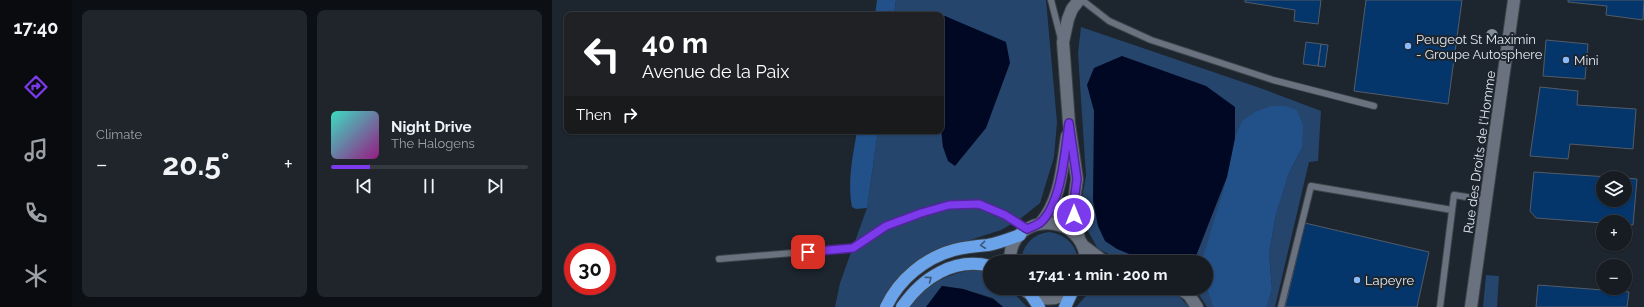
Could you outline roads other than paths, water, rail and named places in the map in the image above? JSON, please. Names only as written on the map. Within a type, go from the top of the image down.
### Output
[{"type":"highway","points":[[886,307],[892,295],[905,279],[921,265],[930,260],[953,251],[996,243],[1024,232]]},
{"type":"highway","points":[[902,307],[922,284],[943,270],[967,264],[983,265]]},
{"type":"highway","points":[[1029,295],[1038,307]]},
{"type":"highway","points":[[1065,307],[1070,295]]},
{"type":"street","points":[[1079,0],[1072,9],[1063,42],[1069,123],[1077,179],[1073,208],[1084,255]]},
{"type":"street","name":"Rue des Droits de l'Homme","points":[[1471,307],[1514,0]]},
{"type":"street","points":[[1040,224],[1053,203],[1058,187],[1069,123]]},
{"type":"street","points":[[1011,255],[1012,249],[1024,232],[1040,224],[1050,223],[1059,224],[1072,232],[1080,242],[1096,255]]},
{"type":"street","points":[[1035,295],[1042,298],[1053,298],[1064,295]]},
{"type":"street","points":[[1189,295],[1198,307]]},
{"type":"lane","points":[[1051,0],[1064,52]]},
{"type":"lane","points":[[1082,0],[1109,21],[1151,40],[1273,80],[1374,106]]},
{"type":"lane","points":[[1281,307],[1311,186],[1452,210]]},
{"type":"lane","points":[[1440,307],[1454,195],[1486,200]]},
{"type":"lane","points":[[719,259],[853,248],[886,226],[921,213],[949,205],[979,204],[1005,215],[1024,232]]},
{"type":"place","name":"Peugeot St Maximin - Groupe Autosphere","points":[[1408,46]]},
{"type":"place","name":"Mini","points":[[1566,60]]},
{"type":"place","name":"Lapeyre","points":[[1357,280]]}]
